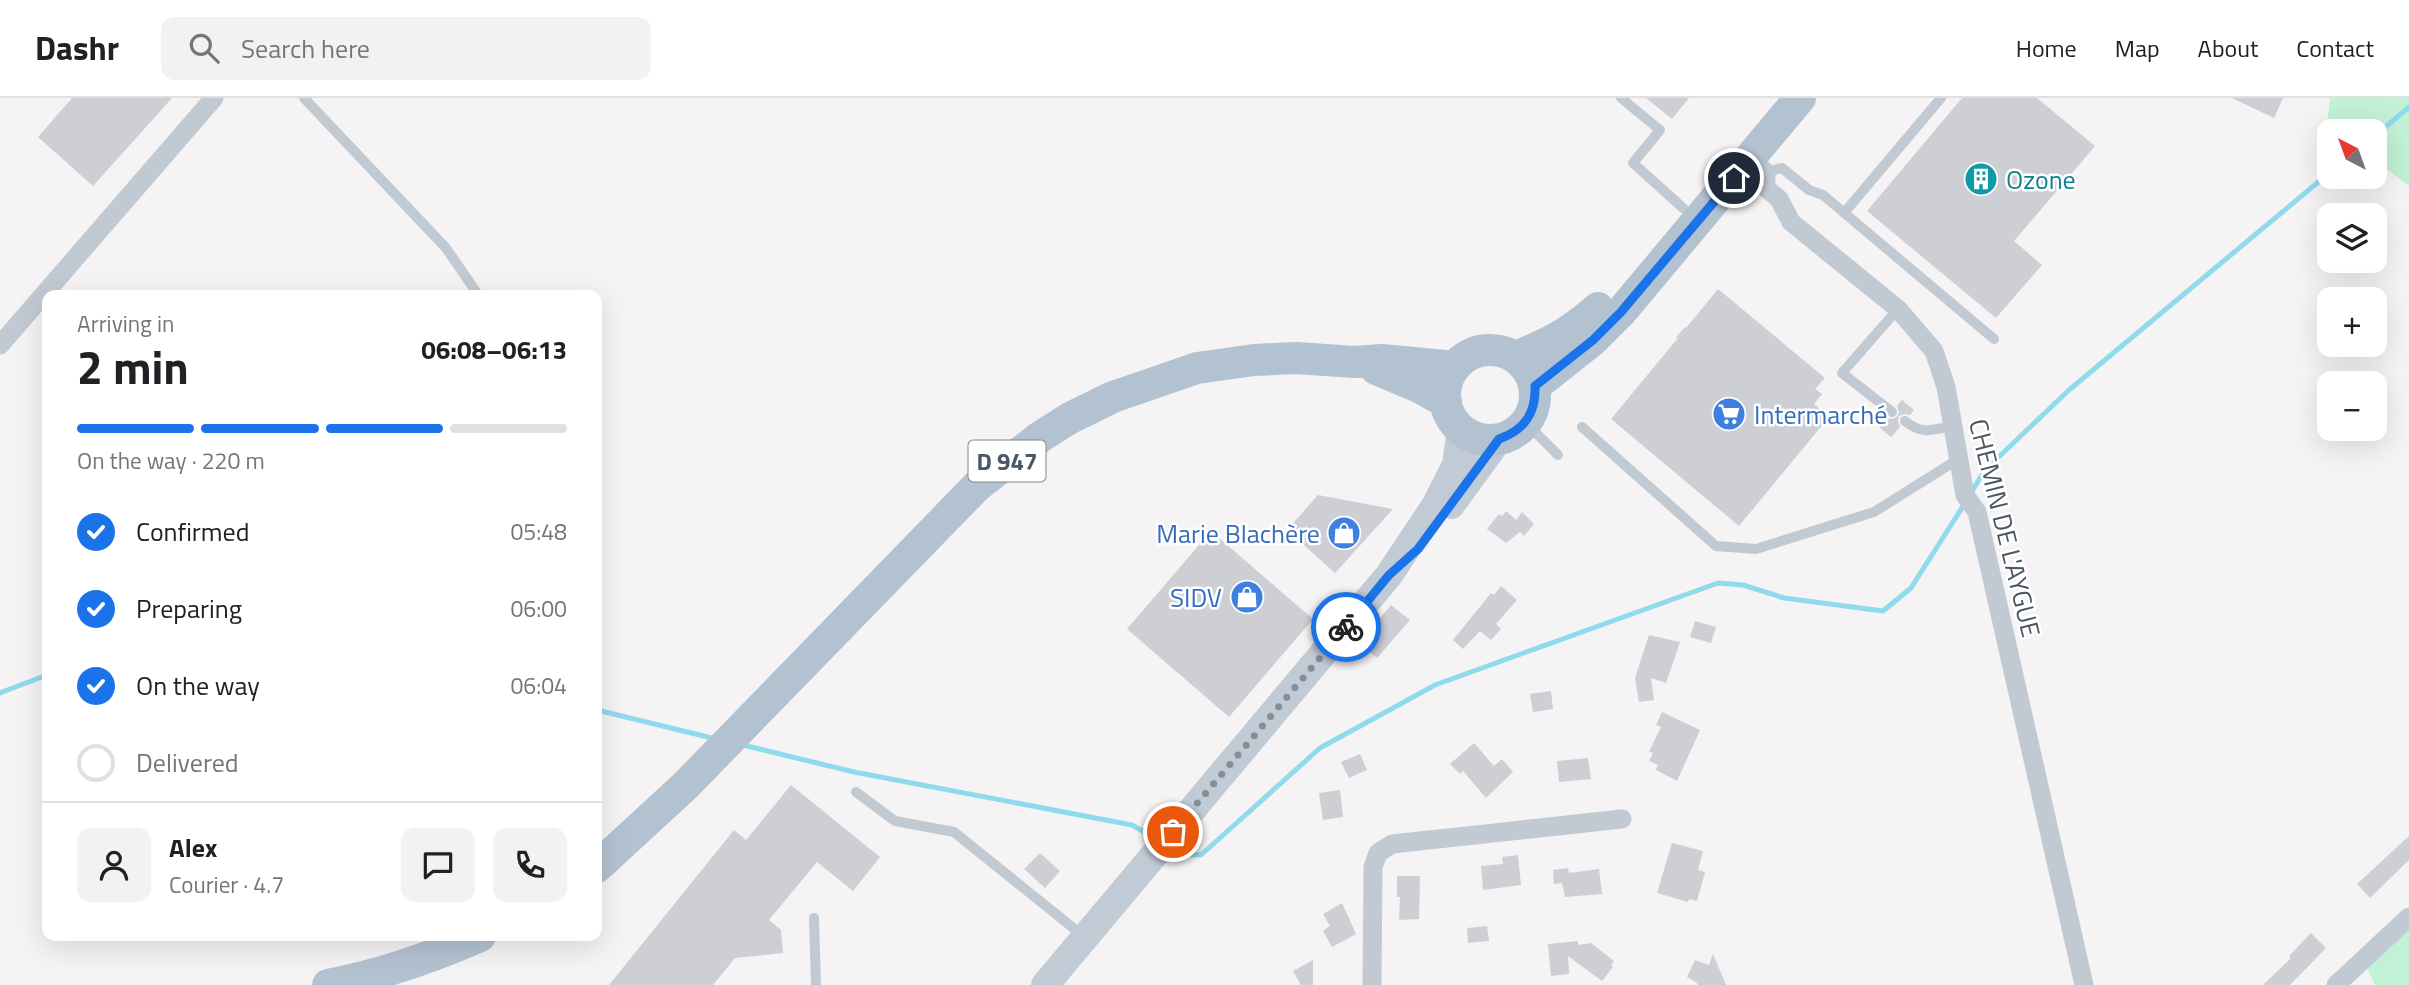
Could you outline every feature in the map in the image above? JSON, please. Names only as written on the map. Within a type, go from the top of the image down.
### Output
[{"type":"main road","points":[[1515,357],[1551,343],[1571,331],[1601,305],[1775,98]]},
{"type":"main road","points":[[1535,386],[1593,340],[1758,166],[1800,98]]},
{"type":"main road","points":[[1483,350],[1505,352],[1515,357],[1524,365],[1535,386],[1532,411],[1526,423],[1499,439],[1486,440],[1461,429],[1454,421],[1446,402],[1445,390],[1455,367],[1472,353],[1483,350]]},
{"type":"main road","name":"D 947","points":[[602,863],[706,764],[977,486],[1040,437],[1070,418],[1113,397],[1197,368],[1254,360],[1382,360],[1455,367]]},
{"type":"main road","name":"D 947","points":[[1355,362],[1394,376],[1446,402]]},
{"type":"main road","points":[[1045,985],[1389,575],[1434,506],[1456,465],[1461,429]]},
{"type":"main road","points":[[1389,575],[1418,549],[1499,439]]},
{"type":"main road","points":[[328,985],[426,960],[469,941]]},
{"type":"street","points":[[48,290],[214,98]]},
{"type":"street","name":"CHEMIN DE L'AYGUE","points":[[1758,166],[1766,188],[1779,200],[1791,222],[1898,309],[1934,351],[1946,387],[1965,495],[1977,512],[2084,985]]},
{"type":"street","points":[[0,345],[42,297]]},
{"type":"street","points":[[1372,985],[1373,867],[1378,853],[1392,844],[1622,820]]},
{"type":"street","points":[[2336,985],[2409,917]]},
{"type":"lane","points":[[304,98],[446,248],[475,290]]},
{"type":"lane","points":[[1621,98],[1660,130],[1633,163],[1683,208]]},
{"type":"lane","points":[[1844,213],[1941,98]]},
{"type":"lane","points":[[1758,166],[1782,168],[1808,190],[1823,195],[1994,339]]},
{"type":"lane","points":[[1892,412],[1842,373],[1898,309]]},
{"type":"lane","points":[[1905,421],[1915,430],[1922,431],[1952,426]]},
{"type":"lane","points":[[1526,423],[1558,455]]},
{"type":"lane","points":[[1582,427],[1716,546],[1756,549],[1874,512],[1957,460]]},
{"type":"lane","points":[[856,792],[894,821],[954,832],[1085,937]]},
{"type":"lane","points":[[814,918],[816,985]]},
{"type":"green space","points":[[2330,98],[2409,98],[2409,186],[2387,169],[2387,119],[2328,119]]},
{"type":"green space","points":[[2409,925],[2409,985],[2375,985],[2366,966]]},
{"type":"building","points":[[72,98],[172,98],[93,186],[38,137]]},
{"type":"building","points":[[1646,98],[1689,98],[1672,119]]},
{"type":"building","name":"Ozone","points":[[1962,98],[2037,98],[2095,146],[2014,241],[2042,265],[1996,318],[1867,211]]},
{"type":"building","points":[[2232,98],[2283,98],[2274,118]]},
{"type":"building","points":[[1718,289],[1825,378],[1815,389],[1822,394],[1814,404],[1829,417],[1739,526],[1611,419]]},
{"type":"building","points":[[1902,400],[1914,410],[1910,415],[1899,416],[1900,427],[1891,437],[1879,427],[1887,418],[1897,417],[1897,406]]},
{"type":"building","points":[[1318,495],[1393,509],[1335,573],[1287,530]]},
{"type":"building","points":[[1506,511],[1516,520],[1522,512],[1534,524],[1524,536],[1520,532],[1506,543],[1487,529],[1499,514],[1502,516]]},
{"type":"building","points":[[1211,531],[1313,619],[1229,717],[1127,629]]},
{"type":"building","points":[[1501,586],[1517,600],[1496,624],[1501,629],[1491,640],[1480,631],[1463,649],[1453,640],[1491,593],[1494,595]]},
{"type":"building","points":[[1391,605],[1410,620],[1377,658],[1359,643]]},
{"type":"building","points":[[1695,621],[1716,627],[1711,643],[1690,637]]},
{"type":"building","points":[[1649,635],[1680,642],[1666,683],[1651,678],[1654,700],[1639,702],[1635,678]]},
{"type":"building","points":[[1551,691],[1553,709],[1533,712],[1530,694]]},
{"type":"building","points":[[1662,712],[1700,730],[1677,781],[1656,770],[1658,765],[1649,761],[1653,753],[1649,752],[1661,727],[1656,725]]},
{"type":"building","points":[[1474,743],[1494,766],[1502,759],[1513,772],[1486,798],[1463,771],[1460,774],[1450,764]]},
{"type":"building","points":[[1360,754],[1367,770],[1349,778],[1341,762]]},
{"type":"building","points":[[1588,758],[1591,779],[1559,782],[1557,761]]},
{"type":"building","points":[[791,785],[880,857],[853,891],[817,862],[769,920],[781,930],[783,953],[735,958],[713,985],[609,985],[734,830],[746,840]]},
{"type":"building","points":[[1340,790],[1343,817],[1323,820],[1319,793]]},
{"type":"building","points":[[2409,836],[2409,860],[2370,898],[2357,884]]},
{"type":"building","points":[[1672,843],[1703,851],[1698,870],[1705,872],[1697,901],[1689,899],[1688,902],[1657,893]]},
{"type":"building","points":[[1040,853],[1060,871],[1045,888],[1024,869]]},
{"type":"building","points":[[1518,855],[1521,885],[1483,890],[1481,866],[1503,864],[1502,857]]},
{"type":"building","points":[[1568,868],[1569,873],[1599,869],[1602,894],[1565,897],[1562,883],[1554,884],[1553,870]]},
{"type":"building","points":[[1397,876],[1420,876],[1419,919],[1399,920]]},
{"type":"building","points":[[1342,903],[1356,934],[1332,947],[1323,931],[1330,926],[1323,914]]},
{"type":"building","points":[[1487,926],[1489,941],[1468,943],[1467,928]]},
{"type":"building","points":[[2311,933],[2326,948],[2290,985],[2263,985],[2291,958],[2289,956]]},
{"type":"building","points":[[1578,941],[1578,945],[1591,943],[1614,961],[1611,965],[1613,967],[1602,981],[1568,956],[1569,974],[1551,976],[1548,944]]},
{"type":"building","points":[[1713,954],[1726,985],[1698,985],[1687,977],[1695,960],[1709,965]]},
{"type":"building","points":[[1313,960],[1313,985],[1301,985],[1293,971]]},
{"type":"waterway","points":[[2387,126],[2409,107]]},
{"type":"waterway","points":[[1970,494],[1985,470],[2069,390],[2317,183]]},
{"type":"waterway","points":[[1169,849],[1175,854],[1201,855],[1320,748],[1435,685],[1718,583],[1743,585],[1784,598],[1883,611],[1911,588],[1965,503]]},
{"type":"waterway","points":[[0,693],[42,677]]},
{"type":"waterway","points":[[602,711],[716,739]]},
{"type":"waterway","points":[[739,744],[854,772],[1132,825],[1155,838]]},
{"type":"way so far","points":[[1173,832],[1346,627]]},
{"type":"place","name":"Ozone","points":[[1981,179]]},
{"type":"place","name":"Intermarché","points":[[1729,414]]},
{"type":"place","name":"Marie Blachère","points":[[1344,533]]},
{"type":"place","name":"SIDV","points":[[1247,597]]},
{"type":"route","points":[[1346,627],[1389,575],[1418,549],[1499,439],[1509,436],[1526,423],[1535,399],[1535,386],[1593,340],[1621,312],[1734,178]]}]
